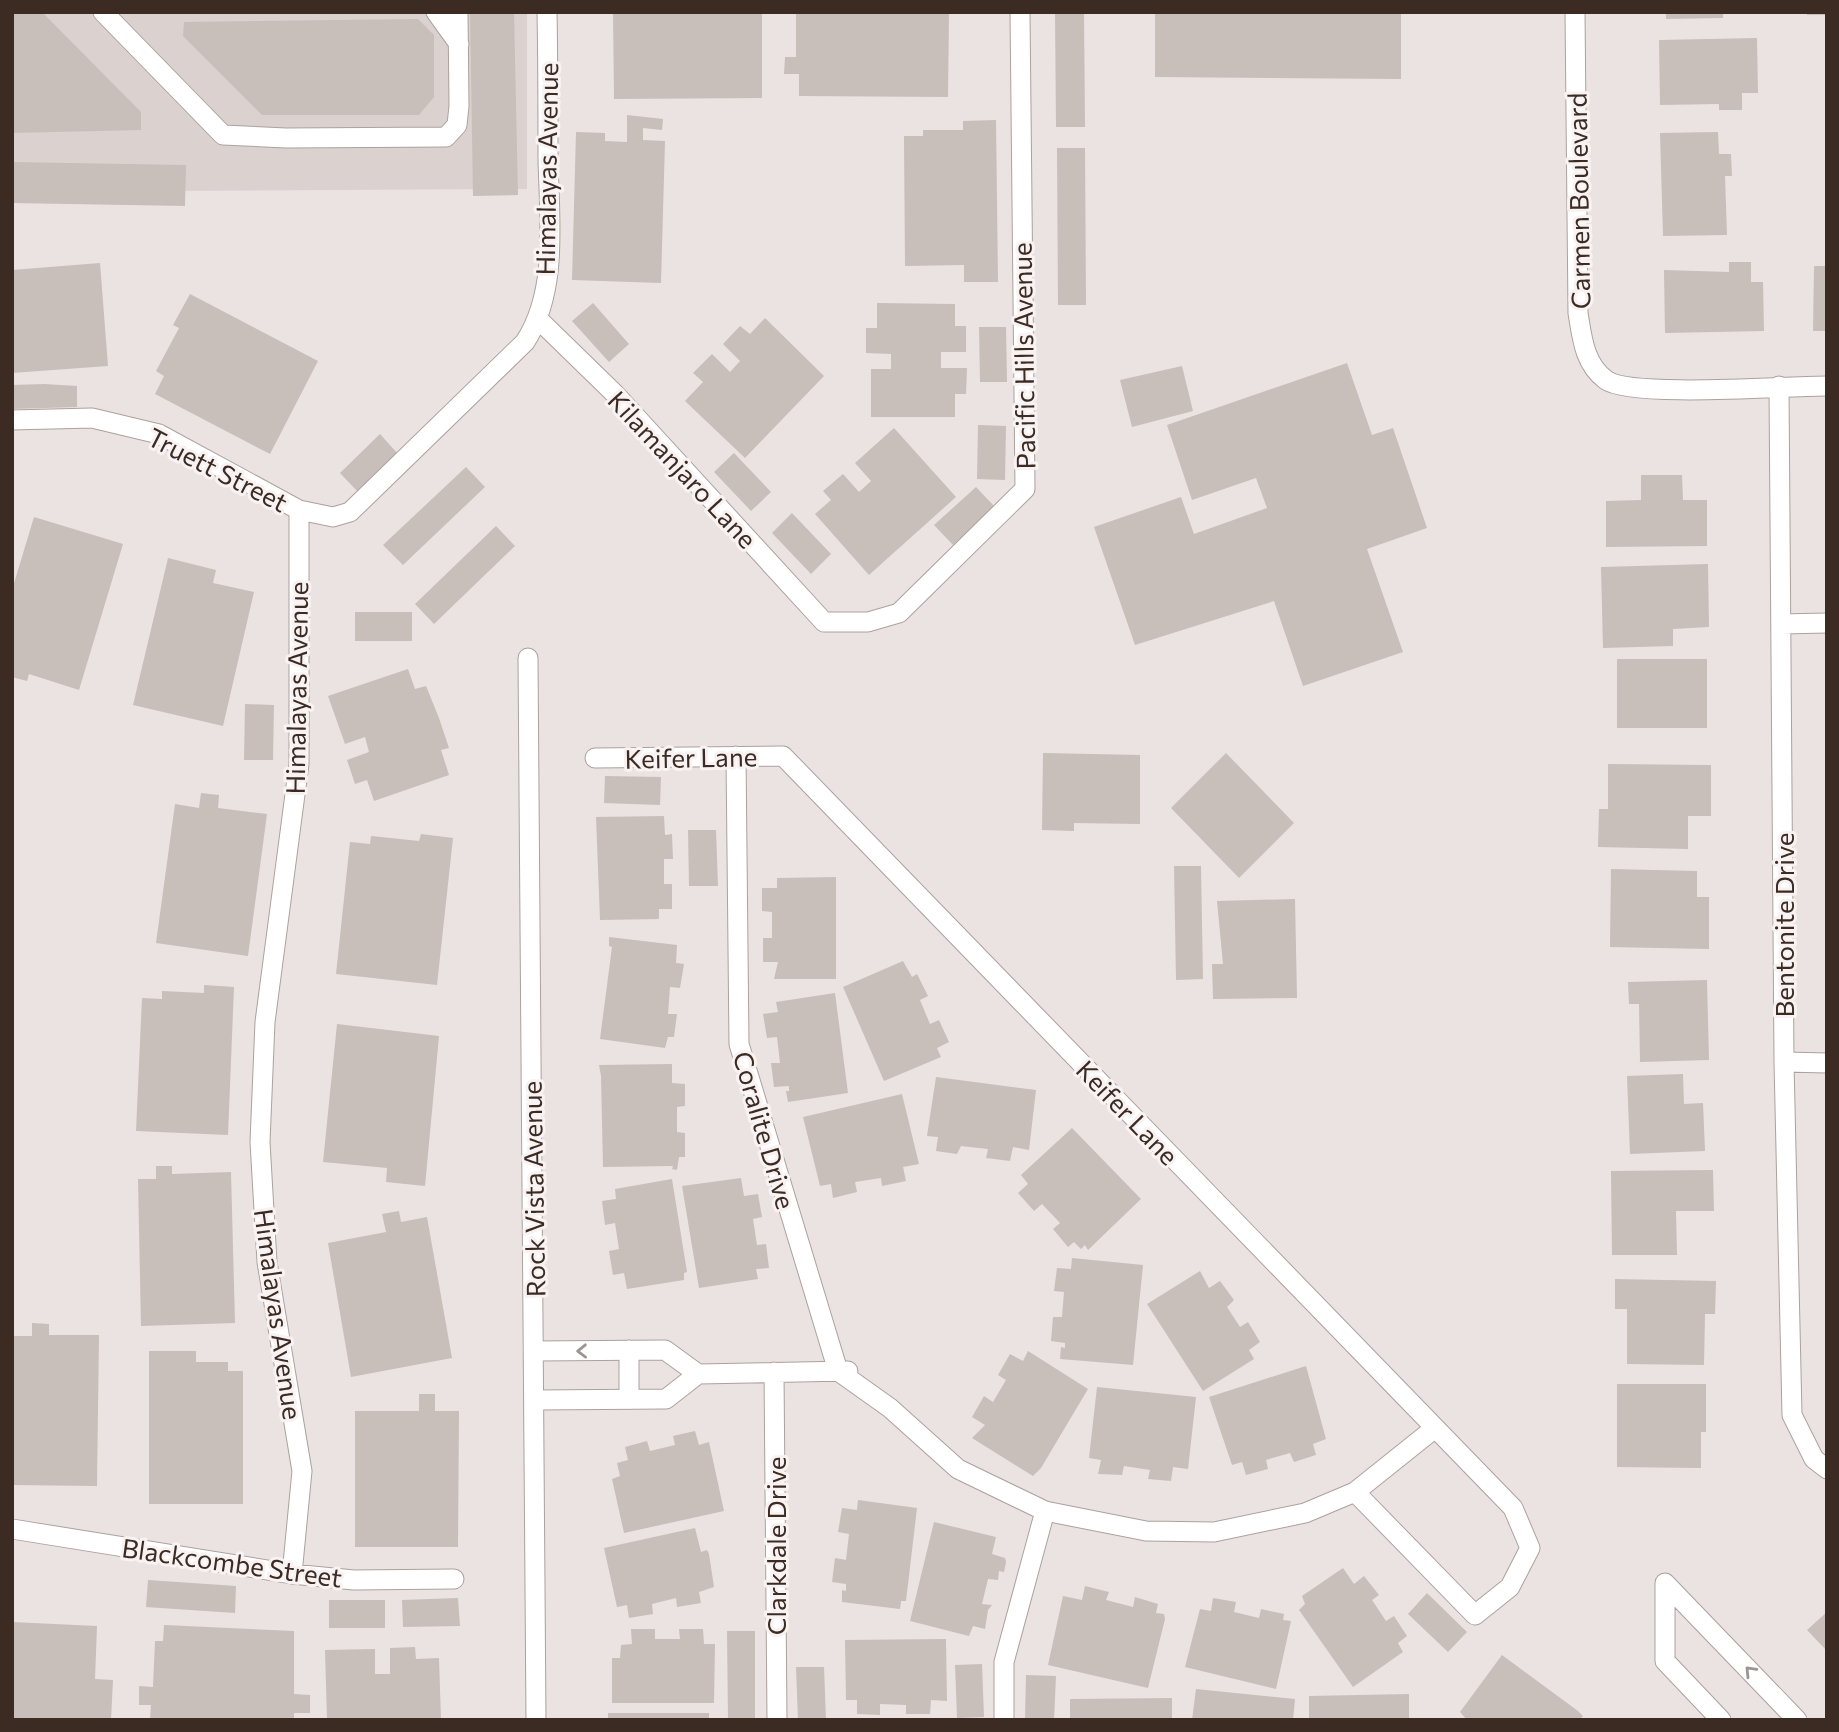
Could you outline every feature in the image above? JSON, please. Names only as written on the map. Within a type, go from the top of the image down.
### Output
[{"type":"street","points":[[103,12],[223,135],[286,138],[446,137],[457,125],[458,12]]},
{"type":"street","points":[[436,12],[459,44]]},
{"type":"street","name":"Himalayas Avenue","points":[[292,1574],[302,1471],[267,1262],[260,1142],[265,1022],[299,764],[299,510],[332,517],[350,512],[525,342],[538,319],[549,248],[547,12]]},
{"type":"street","name":"Pacific Hills Avenue","points":[[824,622],[868,622],[900,613],[1025,489],[1020,12]]},
{"type":"street","name":"Carmen Boulevard","points":[[1575,12],[1578,313],[1583,350],[1607,381],[1644,389],[1779,386]]},
{"type":"street","name":"Kilamanjaro Lane","points":[[538,319],[615,394],[824,622]]},
{"type":"street","points":[[1779,386],[1827,386]]},
{"type":"street","name":"Bentonite Drive","points":[[1779,386],[1784,1062],[1792,1415],[1820,1464]]},
{"type":"street","name":"Truett Street","points":[[12,420],[92,418],[159,434],[299,510]]},
{"type":"street","points":[[1781,624],[1827,623]]},
{"type":"street","name":"Rock Vista Avenue","points":[[528,658],[536,1400],[536,1720]]},
{"type":"street","name":"Coralite Drive","points":[[736,756],[739,1044],[847,1371]]},
{"type":"street","name":"Keifer Lane","points":[[595,758],[783,756],[1513,1508],[1530,1548],[1510,1587],[1475,1615],[1355,1492]]},
{"type":"street","points":[[1784,1062],[1827,1063]]},
{"type":"street","points":[[629,1350],[629,1399]]},
{"type":"street","points":[[535,1351],[666,1350],[698,1374]]},
{"type":"street","points":[[536,1400],[666,1399],[698,1374],[847,1371],[958,1469],[1045,1511],[1146,1531],[1214,1532],[1305,1513],[1355,1492],[1436,1429]]},
{"type":"street","name":"Clarkdale Drive","points":[[774,1372],[776,1720]]},
{"type":"street","points":[[1004,1720],[1004,1662],[1045,1511]]},
{"type":"street","name":"Blackcombe Street","points":[[12,1529],[292,1574],[354,1580],[454,1579]]},
{"type":"street","points":[[1721,1720],[1665,1661],[1665,1583],[1797,1720]]},
{"type":"shaded area","points":[[12,12],[527,12],[527,189],[12,192]]},
{"type":"building","points":[[12,12],[42,12],[141,112],[141,130],[12,133]]},
{"type":"building","points":[[470,12],[514,12],[518,195],[473,196]]},
{"type":"building","points":[[613,12],[762,12],[762,98],[614,99]]},
{"type":"building","points":[[796,12],[949,12],[948,97],[799,96],[799,74],[784,74],[785,57],[796,57]]},
{"type":"building","points":[[1055,12],[1084,12],[1085,127],[1056,127]]},
{"type":"building","points":[[1155,12],[1401,12],[1401,79],[1155,77]]},
{"type":"building","points":[[1666,12],[1723,12],[1723,18],[1666,19]]},
{"type":"building","points":[[1807,12],[1827,12],[1827,15],[1807,15]]},
{"type":"building","points":[[418,19],[434,35],[434,97],[419,115],[262,115],[183,36],[184,22]]},
{"type":"building","points":[[1757,38],[1758,93],[1742,93],[1742,110],[1719,110],[1719,104],[1660,105],[1659,40]]},
{"type":"building","points":[[627,115],[663,119],[662,130],[643,128],[643,140],[665,141],[661,283],[572,280],[576,132],[605,133],[605,141],[627,142]]},
{"type":"building","points":[[996,120],[998,282],[964,282],[964,265],[905,266],[904,136],[923,136],[923,130],[963,130],[963,121]]},
{"type":"building","points":[[1718,132],[1719,154],[1731,154],[1732,176],[1725,176],[1727,235],[1663,236],[1660,133]]},
{"type":"building","points":[[1057,148],[1085,148],[1086,305],[1058,305]]},
{"type":"building","points":[[12,162],[186,165],[185,206],[12,203]]},
{"type":"building","points":[[1729,262],[1751,262],[1751,282],[1763,282],[1764,331],[1665,333],[1664,270],[1729,272]]},
{"type":"building","points":[[100,263],[108,366],[12,373],[12,270]]},
{"type":"building","points":[[1814,266],[1827,266],[1827,331],[1813,331]]},
{"type":"building","points":[[190,294],[318,361],[270,454],[155,394],[164,376],[156,371],[179,328],[173,325]]},
{"type":"building","points":[[593,303],[629,344],[609,362],[572,321]]},
{"type":"building","points":[[877,303],[955,304],[955,326],[966,326],[966,352],[941,352],[941,368],[967,368],[966,394],[955,394],[955,417],[871,417],[871,369],[891,369],[891,354],[866,353],[866,328],[877,328]]},
{"type":"building","points":[[765,318],[824,376],[745,458],[685,401],[703,382],[693,373],[712,354],[730,372],[740,361],[723,344],[740,326],[750,334]]},
{"type":"building","points":[[979,327],[1006,327],[1007,382],[980,382]]},
{"type":"building","points":[[1347,363],[1372,435],[1393,428],[1427,528],[1367,549],[1403,652],[1303,686],[1274,601],[1135,645],[1094,527],[1181,497],[1194,534],[1267,508],[1256,478],[1192,500],[1167,425]]},
{"type":"building","points":[[1182,366],[1193,411],[1132,427],[1120,380]]},
{"type":"building","points":[[12,385],[77,386],[77,407],[12,409]]},
{"type":"building","points":[[978,425],[1006,426],[1005,480],[977,479]]},
{"type":"building","points":[[894,428],[956,497],[869,575],[815,514],[831,500],[823,491],[843,474],[859,492],[871,481],[855,463]]},
{"type":"building","points":[[380,434],[398,454],[358,492],[340,473]]},
{"type":"building","points":[[734,453],[771,492],[751,511],[714,472]]},
{"type":"building","points":[[466,467],[485,487],[403,565],[383,545]]},
{"type":"building","points":[[1641,475],[1682,475],[1683,500],[1707,500],[1707,546],[1606,547],[1606,501],[1641,500]]},
{"type":"building","points":[[976,487],[995,507],[953,545],[934,525]]},
{"type":"building","points":[[792,513],[831,554],[811,574],[772,533]]},
{"type":"building","points":[[34,517],[123,544],[79,690],[29,674],[27,681],[12,677],[12,590]]},
{"type":"building","points":[[496,526],[515,546],[434,624],[415,604]]},
{"type":"building","points":[[168,558],[216,570],[213,583],[254,592],[223,726],[133,705]]},
{"type":"building","points":[[1708,564],[1709,627],[1673,629],[1673,646],[1603,648],[1601,567]]},
{"type":"building","points":[[355,612],[412,612],[412,641],[355,641]]},
{"type":"building","points":[[1617,659],[1707,659],[1707,728],[1617,728]]},
{"type":"building","points":[[408,669],[415,689],[426,686],[439,718],[449,748],[441,750],[449,775],[374,801],[367,780],[355,784],[347,760],[369,752],[365,737],[345,744],[328,696]]},
{"type":"building","points":[[245,704],[274,705],[273,760],[244,760]]},
{"type":"building","points":[[1043,753],[1140,755],[1140,824],[1074,823],[1074,831],[1042,830]]},
{"type":"building","points":[[1226,753],[1294,823],[1239,878],[1171,808]]},
{"type":"building","points":[[1608,764],[1711,765],[1711,816],[1688,816],[1688,849],[1598,847],[1599,809],[1608,809]]},
{"type":"building","points":[[605,776],[661,777],[660,805],[604,803]]},
{"type":"building","points":[[201,793],[219,795],[218,808],[267,814],[248,956],[156,943],[175,804],[199,808]]},
{"type":"building","points":[[664,816],[665,835],[672,834],[673,859],[664,859],[664,884],[672,884],[672,909],[659,909],[659,919],[600,920],[596,817]]},
{"type":"building","points":[[688,830],[716,830],[718,886],[689,886]]},
{"type":"building","points":[[421,834],[453,838],[437,985],[336,974],[350,842],[370,844],[371,836],[419,841]]},
{"type":"building","points":[[1174,866],[1201,866],[1203,979],[1176,980]]},
{"type":"building","points":[[1611,869],[1697,871],[1697,897],[1709,897],[1709,949],[1610,947]]},
{"type":"building","points":[[836,877],[836,979],[774,979],[778,962],[763,962],[763,938],[772,938],[772,912],[762,911],[762,888],[777,888],[777,878]]},
{"type":"building","points":[[1295,899],[1297,998],[1213,999],[1212,964],[1223,964],[1217,901]]},
{"type":"building","points":[[609,937],[677,945],[676,963],[684,964],[680,988],[670,987],[668,1014],[677,1014],[674,1037],[668,1037],[665,1048],[600,1039],[612,947],[609,946]]},
{"type":"building","points":[[903,961],[912,977],[917,974],[928,996],[920,1000],[930,1024],[939,1020],[949,1042],[937,1048],[941,1057],[884,1081],[843,987]]},
{"type":"building","points":[[1707,980],[1709,1060],[1640,1062],[1639,1004],[1629,1004],[1628,982]]},
{"type":"building","points":[[204,985],[234,987],[228,1135],[136,1131],[142,998],[162,999],[162,991],[204,993]]},
{"type":"building","points":[[835,993],[848,1093],[788,1102],[786,1091],[789,1091],[789,1086],[774,1087],[771,1063],[780,1063],[777,1037],[767,1038],[763,1014],[778,1012],[776,1002]]},
{"type":"building","points":[[337,1024],[439,1036],[425,1186],[386,1182],[387,1168],[323,1162]]},
{"type":"building","points":[[672,1064],[672,1083],[685,1084],[685,1106],[677,1107],[677,1132],[685,1133],[685,1157],[679,1157],[677,1170],[672,1169],[673,1166],[603,1167],[599,1065]]},
{"type":"building","points":[[1683,1074],[1684,1104],[1703,1103],[1705,1151],[1630,1154],[1627,1076]]},
{"type":"building","points":[[936,1077],[1036,1090],[1029,1150],[1013,1147],[1010,1161],[986,1158],[988,1149],[961,1146],[957,1154],[936,1151],[938,1137],[927,1136]]},
{"type":"building","points":[[902,1094],[919,1164],[903,1167],[906,1181],[882,1186],[881,1178],[855,1182],[857,1192],[833,1198],[831,1184],[820,1186],[803,1117]]},
{"type":"building","points":[[1072,1128],[1141,1199],[1088,1250],[1085,1245],[1081,1249],[1074,1242],[1068,1247],[1053,1229],[1060,1223],[1042,1204],[1034,1211],[1018,1193],[1028,1184],[1021,1175]]},
{"type":"building","points":[[156,1166],[172,1166],[172,1174],[231,1172],[235,1323],[141,1326],[138,1179],[156,1179]]},
{"type":"building","points":[[1713,1170],[1714,1211],[1676,1211],[1677,1255],[1612,1255],[1611,1171]]},
{"type":"building","points":[[741,1178],[744,1196],[758,1194],[762,1217],[753,1219],[757,1245],[766,1244],[769,1268],[756,1269],[758,1279],[699,1288],[682,1186]]},
{"type":"building","points":[[672,1179],[687,1272],[684,1273],[684,1280],[627,1289],[624,1273],[613,1275],[609,1251],[619,1249],[615,1223],[605,1225],[602,1201],[616,1199],[615,1189]]},
{"type":"building","points":[[399,1211],[401,1222],[427,1217],[452,1358],[351,1377],[328,1243],[386,1232],[382,1214]]},
{"type":"building","points":[[1072,1258],[1143,1265],[1133,1365],[1060,1359],[1061,1347],[1065,1348],[1065,1343],[1051,1341],[1053,1317],[1062,1317],[1064,1292],[1054,1291],[1057,1268],[1071,1269]]},
{"type":"building","points":[[1200,1271],[1209,1288],[1220,1281],[1234,1300],[1227,1307],[1240,1327],[1248,1322],[1260,1342],[1249,1350],[1254,1359],[1203,1391],[1147,1304]]},
{"type":"building","points":[[1615,1279],[1716,1281],[1715,1314],[1705,1314],[1704,1365],[1627,1364],[1627,1309],[1615,1309]]},
{"type":"building","points":[[32,1323],[49,1324],[49,1335],[99,1335],[97,1486],[12,1485],[12,1336],[32,1336]]},
{"type":"building","points":[[149,1351],[196,1351],[196,1362],[228,1362],[228,1371],[243,1371],[243,1504],[149,1504]]},
{"type":"building","points":[[1028,1351],[1088,1389],[1041,1468],[1033,1476],[972,1438],[985,1425],[972,1417],[984,1396],[993,1402],[1006,1380],[998,1375],[1010,1354],[1023,1361]]},
{"type":"building","points":[[1306,1366],[1326,1439],[1313,1444],[1316,1455],[1294,1462],[1290,1453],[1266,1460],[1268,1469],[1246,1475],[1242,1462],[1232,1465],[1209,1397]]},
{"type":"building","points":[[1617,1384],[1706,1384],[1706,1432],[1701,1432],[1701,1468],[1617,1467]]},
{"type":"building","points":[[1097,1387],[1196,1397],[1188,1469],[1173,1467],[1171,1481],[1148,1479],[1150,1470],[1124,1466],[1122,1475],[1098,1474],[1101,1460],[1089,1458]]},
{"type":"building","points":[[419,1394],[435,1394],[435,1411],[459,1411],[458,1547],[355,1547],[355,1411],[419,1411]]},
{"type":"building","points":[[695,1431],[699,1445],[709,1442],[724,1511],[624,1533],[612,1479],[620,1476],[617,1463],[628,1460],[625,1447],[647,1441],[650,1451],[675,1445],[673,1436]]},
{"type":"building","points":[[858,1500],[917,1508],[906,1601],[901,1601],[900,1609],[842,1602],[842,1590],[846,1591],[846,1584],[832,1582],[835,1558],[846,1560],[849,1534],[838,1532],[842,1508],[857,1510]]},
{"type":"building","points":[[934,1522],[996,1537],[992,1554],[1005,1558],[1004,1572],[999,1571],[998,1580],[988,1579],[982,1604],[992,1605],[988,1610],[985,1629],[973,1626],[969,1636],[910,1621]]},
{"type":"building","points":[[695,1528],[701,1552],[707,1550],[709,1554],[714,1587],[699,1592],[701,1603],[677,1607],[676,1598],[652,1604],[653,1614],[629,1618],[627,1605],[617,1607],[604,1548]]},
{"type":"building","points":[[1343,1568],[1354,1584],[1364,1576],[1379,1595],[1372,1600],[1386,1621],[1394,1616],[1407,1636],[1398,1643],[1403,1652],[1353,1687],[1299,1610],[1305,1604],[1302,1596]]},
{"type":"building","points":[[148,1580],[236,1586],[235,1613],[146,1607]]},
{"type":"building","points":[[1085,1586],[1109,1592],[1106,1600],[1133,1607],[1135,1597],[1158,1604],[1156,1613],[1164,1614],[1165,1619],[1148,1688],[1048,1665],[1063,1596],[1082,1600]]},
{"type":"building","points":[[1427,1593],[1467,1632],[1448,1652],[1408,1614]]},
{"type":"building","points":[[458,1598],[460,1626],[403,1627],[402,1600]]},
{"type":"building","points":[[1213,1598],[1236,1602],[1234,1612],[1259,1618],[1261,1609],[1284,1614],[1283,1620],[1291,1621],[1276,1689],[1185,1667],[1200,1609],[1211,1611]]},
{"type":"building","points":[[329,1600],[385,1600],[385,1628],[329,1628]]},
{"type":"building","points":[[1827,1612],[1827,1651],[1807,1630]]},
{"type":"building","points":[[12,1622],[97,1626],[95,1679],[113,1680],[111,1720],[12,1720]]},
{"type":"building","points":[[164,1625],[294,1631],[294,1694],[310,1695],[310,1713],[294,1713],[294,1720],[150,1720],[151,1705],[139,1705],[139,1686],[153,1687],[155,1641],[163,1641]]},
{"type":"building","points":[[631,1629],[655,1629],[655,1639],[680,1639],[679,1629],[703,1629],[704,1644],[715,1644],[714,1703],[612,1703],[612,1658],[620,1658],[621,1645],[632,1644]]},
{"type":"building","points":[[727,1631],[755,1631],[755,1720],[728,1720]]},
{"type":"building","points":[[946,1639],[947,1701],[931,1700],[930,1714],[906,1714],[906,1705],[880,1704],[880,1715],[857,1714],[857,1700],[846,1700],[845,1640]]},
{"type":"building","points":[[415,1647],[416,1659],[439,1658],[441,1720],[327,1720],[325,1650],[375,1649],[375,1674],[390,1674],[390,1648]]},
{"type":"building","points":[[1502,1655],[1578,1711],[1583,1716],[1580,1720],[1467,1720],[1460,1712]]},
{"type":"building","points":[[982,1664],[984,1717],[957,1718],[955,1665]]},
{"type":"building","points":[[796,1667],[824,1667],[826,1720],[798,1720]]},
{"type":"building","points":[[1026,1675],[1056,1676],[1054,1720],[1025,1720]]},
{"type":"building","points":[[1196,1689],[1295,1699],[1293,1720],[1192,1720]]},
{"type":"building","points":[[1409,1694],[1409,1720],[1309,1720],[1309,1696]]},
{"type":"building","points":[[1172,1698],[1172,1720],[1070,1720],[1070,1699]]},
{"type":"building","points":[[608,1713],[709,1713],[709,1720],[608,1720]]}]
